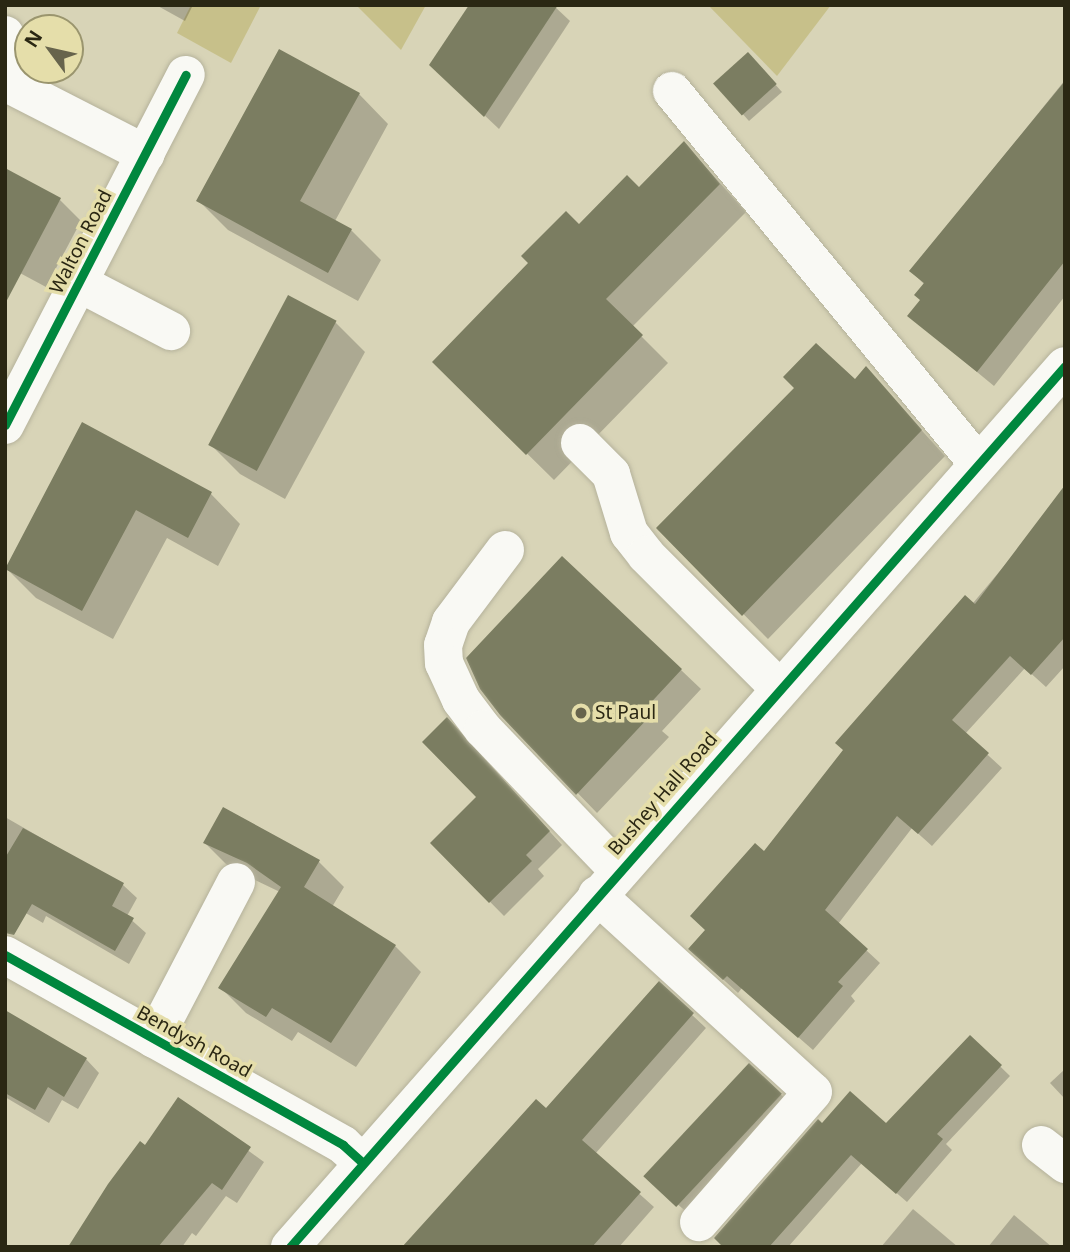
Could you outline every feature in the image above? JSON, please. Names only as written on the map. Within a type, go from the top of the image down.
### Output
[{"type":"street","points":[[5,35],[9,82],[146,154]]},
{"type":"street","name":"Walton Road","points":[[5,425],[186,75]]},
{"type":"street","points":[[672,91],[978,464]]},
{"type":"street","points":[[79,284],[171,331]]},
{"type":"street","name":"Bushey Hall Road","points":[[290,1247],[1065,366]]},
{"type":"street","points":[[580,443],[611,474],[629,533],[646,555],[779,688]]},
{"type":"street","points":[[505,550],[451,622],[443,645],[444,663],[461,700],[608,883],[813,1092],[699,1222]]},
{"type":"street","points":[[154,1039],[236,882]]},
{"type":"street","name":"Bendysh Road","points":[[5,955],[343,1145],[363,1163]]},
{"type":"shaded area","points":[[191,5],[261,5],[231,63],[177,33]]},
{"type":"shaded area","points":[[356,5],[426,5],[401,50]]},
{"type":"shaded area","points":[[708,5],[831,5],[777,76]]},
{"type":"building","points":[[469,5],[558,5],[484,117],[429,65]]},
{"type":"building","points":[[279,49],[360,93],[300,201],[352,229],[328,273],[196,201]]},
{"type":"building","points":[[748,52],[777,84],[742,115],[713,83]]},
{"type":"building","points":[[1065,81],[1065,261],[977,372],[907,316],[920,300],[914,295],[924,283],[909,271]]},
{"type":"building","points":[[684,141],[720,184],[606,299],[643,335],[526,455],[432,362],[528,263],[521,256],[566,211],[579,224],[627,175],[639,187]]},
{"type":"building","points":[[5,168],[61,198],[5,304]]},
{"type":"building","points":[[288,295],[337,321],[257,471],[208,445]]},
{"type":"building","points":[[816,343],[855,379],[866,366],[922,430],[742,616],[656,528],[794,388],[783,377]]},
{"type":"building","points":[[82,422],[212,492],[188,538],[136,510],[82,611],[5,569]]},
{"type":"building","points":[[1065,485],[1065,637],[1031,675],[1010,656],[952,720],[989,753],[918,834],[897,816],[825,910],[868,949],[838,982],[843,986],[798,1038],[727,976],[723,980],[688,949],[705,930],[690,916],[755,843],[764,851],[843,750],[835,743],[965,595],[975,604]]},
{"type":"building","points":[[562,556],[682,669],[644,710],[650,716],[576,795],[500,715],[480,689],[466,658]]},
{"type":"building","points":[[447,717],[550,831],[526,855],[532,861],[489,903],[430,843],[476,797],[422,742]]},
{"type":"building","points":[[223,807],[320,860],[304,887],[396,945],[331,1043],[272,1008],[266,1017],[218,988],[281,887],[247,863],[203,843]]},
{"type":"building","points":[[23,828],[124,883],[112,906],[134,918],[115,951],[32,904],[14,935],[5,933],[5,858]]},
{"type":"building","points":[[659,981],[694,1013],[582,1140],[641,1192],[592,1247],[402,1247],[536,1099],[546,1108]]},
{"type":"building","points":[[5,1010],[87,1058],[64,1097],[48,1087],[35,1110],[5,1093]]},
{"type":"building","points":[[970,1035],[1002,1065],[937,1134],[943,1139],[896,1194],[851,1155],[769,1247],[723,1247],[714,1238],[818,1119],[822,1123],[850,1091],[886,1123]]},
{"type":"building","points":[[749,1063],[782,1094],[676,1207],[643,1176]]},
{"type":"building","points":[[178,1097],[251,1147],[222,1190],[212,1183],[158,1247],[68,1247],[108,1184],[140,1141],[145,1145]]},
{"type":"cycle path","points":[[5,425],[186,75]]},
{"type":"cycle path","points":[[290,1247],[1065,366]]},
{"type":"cycle path","points":[[5,955],[343,1145],[363,1163]]},
{"type":"place","name":"St Paul","points":[[581,713]]}]
